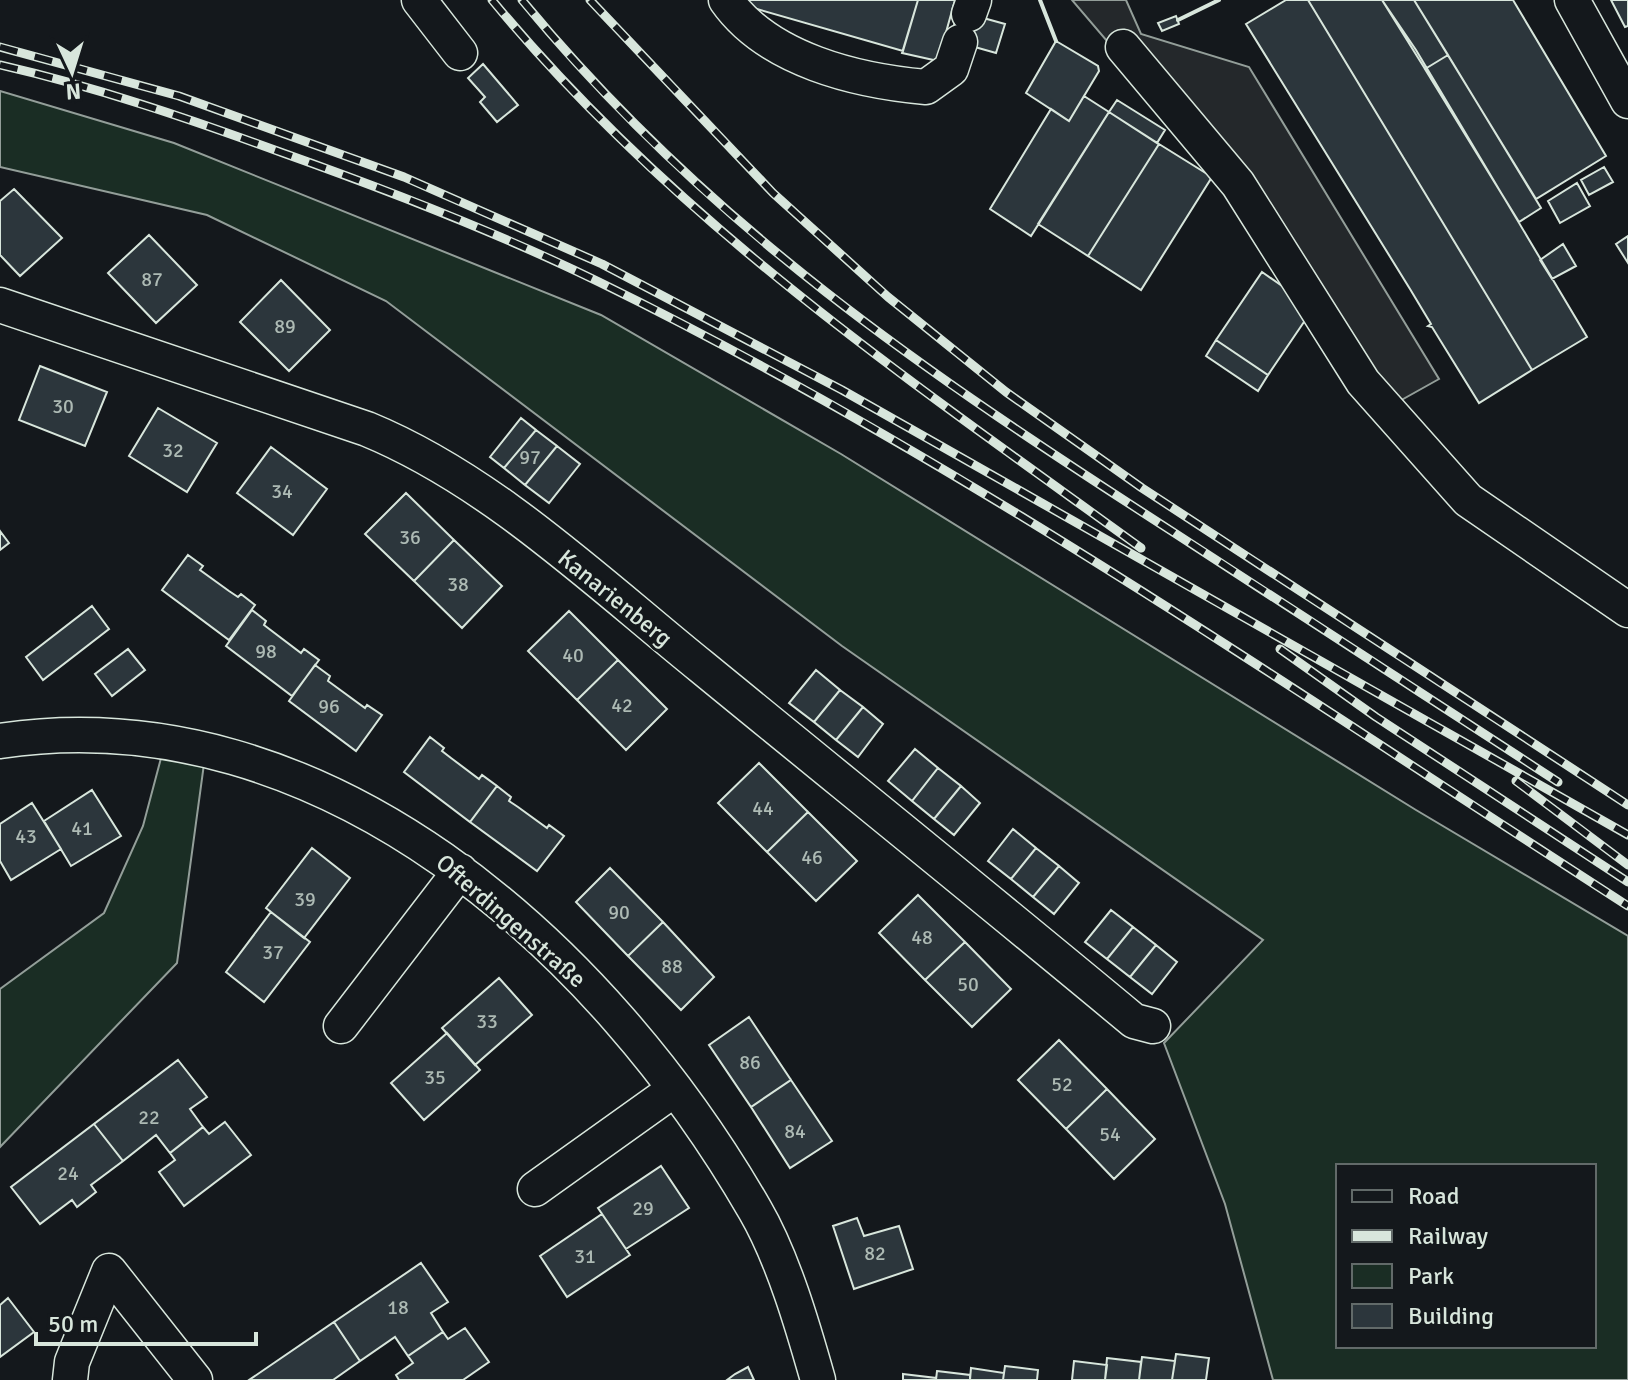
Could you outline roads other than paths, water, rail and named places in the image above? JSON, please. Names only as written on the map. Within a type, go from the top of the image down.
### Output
[{"type":"street","points":[[419,0],[460,53]]},
{"type":"street","points":[[726,0],[754,31],[815,63],[879,83],[926,87],[951,69],[967,19]]},
{"type":"street","points":[[1572,0],[1628,101]]},
{"type":"street","points":[[1123,47],[1238,184],[1363,382],[1468,500],[1628,610]]},
{"type":"street","name":"Kanarienberg","points":[[0,305],[367,429],[409,447],[457,474],[668,640],[1134,1021],[1153,1026]]},
{"type":"street","name":"Ofterdingenstraße","points":[[0,741],[104,734],[195,745],[249,760],[323,790],[405,831],[460,871],[534,934],[609,1009],[675,1089],[756,1212],[802,1325],[818,1380]]},
{"type":"street","points":[[341,1026],[460,871]]},
{"type":"street","points":[[535,1189],[675,1089]]},
{"type":"street","points":[[70,1380],[72,1362],[109,1271],[195,1380]]},
{"type":"railway","points":[[492,0],[563,81],[638,156],[717,227],[882,360],[1141,548]]},
{"type":"railway","points":[[522,0],[594,82],[669,157],[746,227],[826,292],[909,354],[1082,473],[1558,782]]},
{"type":"railway","points":[[590,0],[773,193],[888,297],[1006,392],[1142,488],[1628,805]]},
{"type":"railway","points":[[0,47],[179,96],[404,177],[602,264],[842,390],[1628,835]]},
{"type":"railway","points":[[0,65],[72,83],[178,116],[403,197],[561,264],[733,350],[864,423],[1122,579],[1628,906]]},
{"type":"railway","points":[[1280,649],[1376,717],[1628,882]]},
{"type":"railway","points":[[1516,781],[1628,865]]}]
